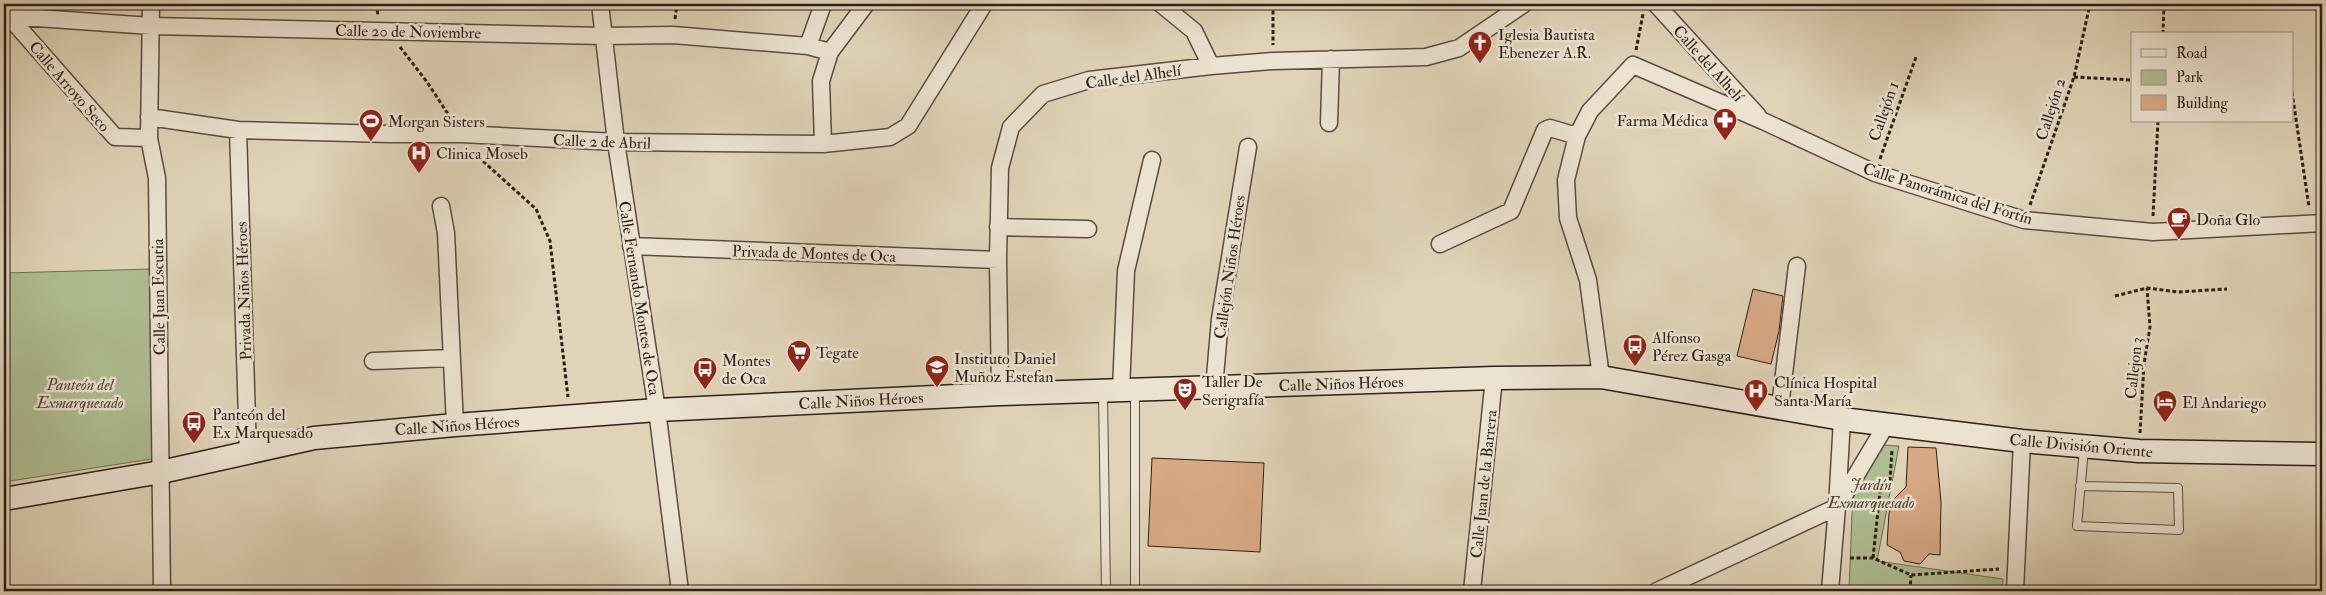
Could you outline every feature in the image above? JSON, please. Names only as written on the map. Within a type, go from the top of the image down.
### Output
[{"type":"main road","name":"Calle Niños Héroes","points":[[4,499],[161,472],[314,438],[454,425],[658,410],[1000,394],[1601,376],[1647,386],[1842,419]]},
{"type":"main road","name":"Calle División Oriente","points":[[1842,419],[1889,435],[2140,451],[2322,454]]},
{"type":"street","name":"Calle Juan Escutia","points":[[151,4],[149,138],[157,178],[162,591]]},
{"type":"street","name":"Calle Fernando Montes de Oca","points":[[600,4],[616,142],[658,410],[680,591]]},
{"type":"street","points":[[808,46],[824,4]]},
{"type":"street","points":[[823,144],[821,81],[830,52],[866,4]]},
{"type":"street","name":"Calle 2 de Abril","points":[[149,117],[238,130],[462,134],[616,142],[823,144],[890,137],[908,126],[984,4]]},
{"type":"street","points":[[1161,4],[1194,31],[1211,66]]},
{"type":"street","name":"Calle del Alhelí","points":[[1000,394],[998,227],[1000,168],[1011,127],[1043,94],[1089,80],[1211,66],[1274,60],[1426,57],[1460,48],[1524,4]]},
{"type":"street","name":"Calle del Alhelí","points":[[1649,8],[1763,121]]},
{"type":"street","name":"Calle 20 de Noviembre","points":[[6,13],[151,26],[604,36],[673,35],[808,46],[830,52]]},
{"type":"street","name":"Calle Arroyo Seco","points":[[6,13],[115,137],[149,138]]},
{"type":"street","points":[[1329,123],[1331,59]]},
{"type":"street","points":[[1601,376],[1588,280],[1568,218],[1566,180],[1577,136],[1590,112],[1633,65]]},
{"type":"street","name":"Calle Panorámica del Fortín","points":[[1633,65],[1763,121],[1875,174],[2024,220],[2153,232],[2317,224]]},
{"type":"street","points":[[1440,244],[1511,211],[1545,130],[1550,128],[1577,136]]},
{"type":"street","name":"Privada Niños Héroes","points":[[238,130],[248,452]]},
{"type":"street","name":"Callejón Niños Héroes","points":[[1214,388],[1220,319],[1248,147]]},
{"type":"street","points":[[1120,390],[1126,271],[1152,160]]},
{"type":"street","points":[[441,206],[446,233],[454,425]]},
{"type":"street","points":[[998,227],[1088,229]]},
{"type":"street","name":"Privada de Montes de Oca","points":[[631,246],[998,260]]},
{"type":"street","points":[[1780,407],[1798,266]]},
{"type":"street","points":[[373,361],[451,358]]},
{"type":"street","name":"Calle Juan de la Barrera","points":[[1472,591],[1494,378]]},
{"type":"street","points":[[1830,591],[1838,507],[1842,419]]},
{"type":"street","points":[[1657,591],[1838,507],[1889,435]]},
{"type":"street","points":[[2015,591],[2022,442]]},
{"type":"lane","points":[[1106,591],[1120,390]]},
{"type":"lane","points":[[1120,390],[1135,591]]},
{"type":"lane","points":[[2080,486],[2178,488],[2179,530],[2076,526],[2080,486],[2084,446]]},
{"type":"path","points":[[376,4],[378,16],[387,30],[427,82],[462,134],[485,162],[536,209],[550,241],[571,417]]},
{"type":"path","points":[[1273,4],[1274,60]]},
{"type":"path","name":"Callejón 2","points":[[2024,220],[2074,77],[2090,4]]},
{"type":"path","points":[[2163,32],[2164,4]]},
{"type":"path","points":[[1633,65],[1649,8]]},
{"type":"path","name":"Callejón 1","points":[[1875,174],[1894,115],[1916,57]]},
{"type":"path","points":[[2074,77],[2131,80]]},
{"type":"path","points":[[2294,103],[2317,224]]},
{"type":"path","points":[[2153,232],[2158,122]]},
{"type":"path","points":[[2115,296],[2147,288],[2178,292],[2228,289]]},
{"type":"path","name":"Callejon 3","points":[[2140,451],[2144,364],[2150,327],[2147,288]]},
{"type":"path","points":[[1873,558],[1881,482],[1890,480],[1889,435]]},
{"type":"path","points":[[1850,565],[1850,557],[1873,558],[1912,575],[2000,569]]},
{"type":"path","points":[[1910,591],[1912,575]]},
{"type":"green space","name":"Panteón del Exmarquesado","points":[[153,269],[158,458],[4,482],[4,273]]},
{"type":"green space","name":"Jardín Exmarquesado","points":[[1883,445],[1899,446],[1877,561],[2003,579],[2002,591],[1849,591],[1853,488]]},
{"type":"building","points":[[1753,289],[1783,296],[1779,331],[1771,364],[1737,356]]},
{"type":"building","points":[[1908,447],[1936,448],[1941,502],[1940,555],[1929,554],[1920,564],[1904,561],[1900,552],[1887,545],[1889,513],[1895,498],[1906,487]]},
{"type":"building","points":[[1152,458],[1264,463],[1260,552],[1148,546]]},
{"type":"place","name":"Iglesia Bautista Ebenezer A.R.","points":[[1480,64]]},
{"type":"place","name":"Farma Médica","points":[[1725,141]]},
{"type":"place","name":"Morgan Sisters","points":[[371,142]]},
{"type":"place","name":"Clinica Moseb","points":[[419,174]]},
{"type":"place","name":"Doña Glo","points":[[2179,240]]},
{"type":"place","name":"Alfonso Pérez Gasga","points":[[1635,367]]},
{"type":"place","name":"Tegate","points":[[799,373]]},
{"type":"place","name":"Instituto Daniel Muñoz Estefan","points":[[937,388]]},
{"type":"place","name":"Montes de Oca","points":[[705,390]]},
{"type":"place","name":"Taller De Serigrafía","points":[[1185,411]]},
{"type":"place","name":"Clínica Hospital Santa María","points":[[1756,412]]},
{"type":"place","name":"El Andariego","points":[[2165,423]]},
{"type":"place","name":"Panteón del Ex Marquesado","points":[[194,444]]}]
